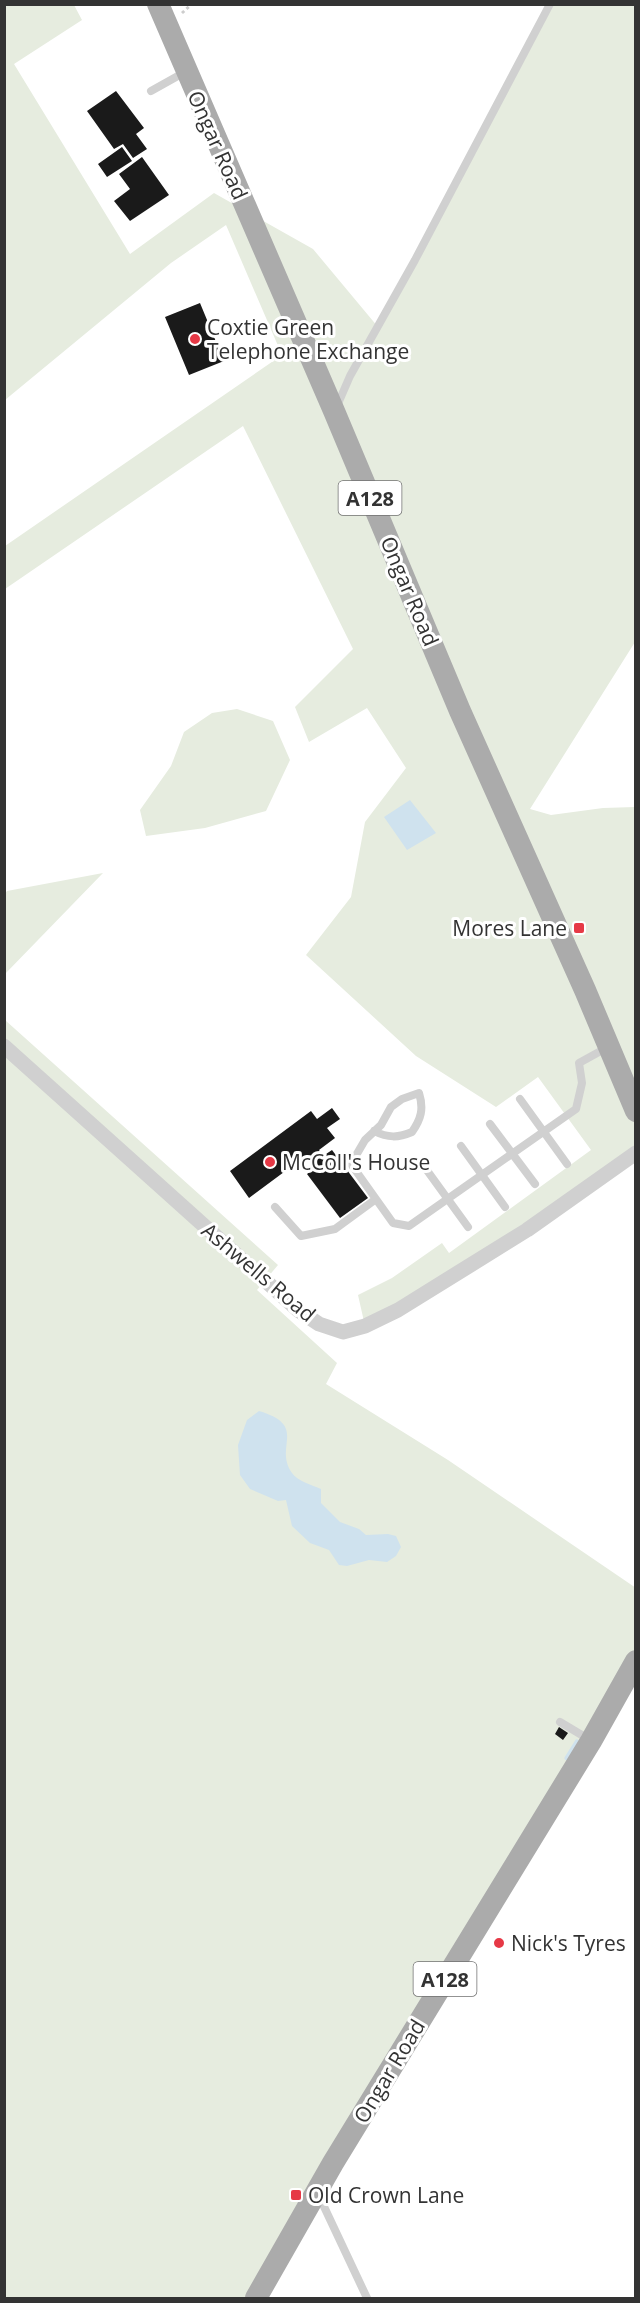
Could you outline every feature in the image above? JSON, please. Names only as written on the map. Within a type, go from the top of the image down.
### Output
[{"type":"main road","name":"Ongar Road","points":[[158,4],[334,411],[460,711],[636,1111]]},
{"type":"main road","name":"Ongar Road","points":[[256,2298],[585,1737],[636,1661]]},
{"type":"street","name":"Ashwells Road","points":[[4,1046],[298,1311],[319,1324],[343,1332],[365,1326],[398,1310],[527,1230],[636,1153]]},
{"type":"lane","points":[[334,411],[350,376],[436,221],[550,4]]},
{"type":"lane","points":[[151,91],[186,72]]},
{"type":"lane","points":[[374,1131],[385,1137],[412,1132],[422,1113],[423,1104],[419,1093],[402,1099],[391,1107],[381,1125],[374,1131],[365,1140],[351,1164],[393,1223],[409,1226],[576,1109],[582,1083],[579,1063],[609,1046]]},
{"type":"lane","points":[[520,1099],[567,1164]]},
{"type":"lane","points":[[490,1124],[535,1184]]},
{"type":"lane","points":[[461,1146],[505,1207]]},
{"type":"lane","points":[[426,1169],[468,1227]]},
{"type":"lane","points":[[275,1207],[301,1236],[335,1229],[376,1198]]},
{"type":"lane","points":[[561,1722],[585,1737]]},
{"type":"lane","points":[[318,2193],[367,2298]]},
{"type":"shaded area","points":[[5,5],[74,5],[82,20],[14,64],[130,254],[214,193],[313,249],[378,327],[551,5],[635,5],[635,642],[530,809],[551,815],[603,808],[635,807],[635,1158],[365,1326],[358,1295],[392,1278],[442,1243],[449,1253],[591,1150],[538,1077],[496,1107],[416,1056],[306,955],[351,897],[365,822],[406,768],[367,708],[309,742],[295,707],[353,649],[243,426],[5,589],[5,546],[282,355],[226,225],[171,263],[5,400]]},
{"type":"shaded area","points":[[237,709],[273,721],[290,760],[266,811],[205,828],[146,836],[140,810],[171,766],[184,732],[212,713]]},
{"type":"shaded area","points":[[103,873],[5,974],[4,895],[7,891]]},
{"type":"shaded area","points":[[5,1020],[278,1265],[257,1290],[337,1363],[326,1384],[448,1460],[636,1588],[635,1661],[256,2298],[5,2298]]},
{"type":"water","points":[[410,800],[436,833],[407,850],[384,817]]},
{"type":"water","points":[[259,1411],[283,1423],[287,1438],[287,1463],[294,1476],[321,1489],[321,1503],[340,1522],[359,1529],[366,1535],[396,1536],[401,1547],[396,1556],[387,1562],[369,1560],[347,1566],[339,1565],[329,1550],[310,1543],[292,1526],[286,1500],[278,1501],[250,1489],[240,1475],[238,1445],[247,1420]]},
{"type":"building","points":[[116,91],[144,128],[136,134],[147,149],[133,158],[123,144],[114,149],[87,111]]},
{"type":"building","points":[[122,147],[132,161],[107,177],[98,164]]},
{"type":"building","points":[[142,157],[169,195],[130,221],[114,201],[130,189],[119,174]]},
{"type":"building","name":"Coxtie Green Telephone Exchange","points":[[200,303],[224,361],[189,375],[165,317]]},
{"type":"building","name":"McColl's House","points":[[332,1108],[340,1119],[327,1128],[335,1138],[319,1150],[323,1156],[332,1150],[368,1198],[340,1218],[307,1174],[316,1167],[307,1155],[249,1198],[230,1171],[311,1111],[317,1119]]},
{"type":"building","points":[[559,1727],[568,1733],[563,1740],[555,1734]]},
{"type":"waterway","points":[[567,1758],[577,1742]]},
{"type":"place","name":"Coxtie Green Telephone Exchange","points":[[195,339]]},
{"type":"place","name":"Mores Lane","points":[[579,928]]},
{"type":"place","name":"McColl's House","points":[[270,1162]]},
{"type":"place","name":"Nick's Tyres","points":[[499,1943]]},
{"type":"place","name":"Old Crown Lane","points":[[296,2195]]}]
